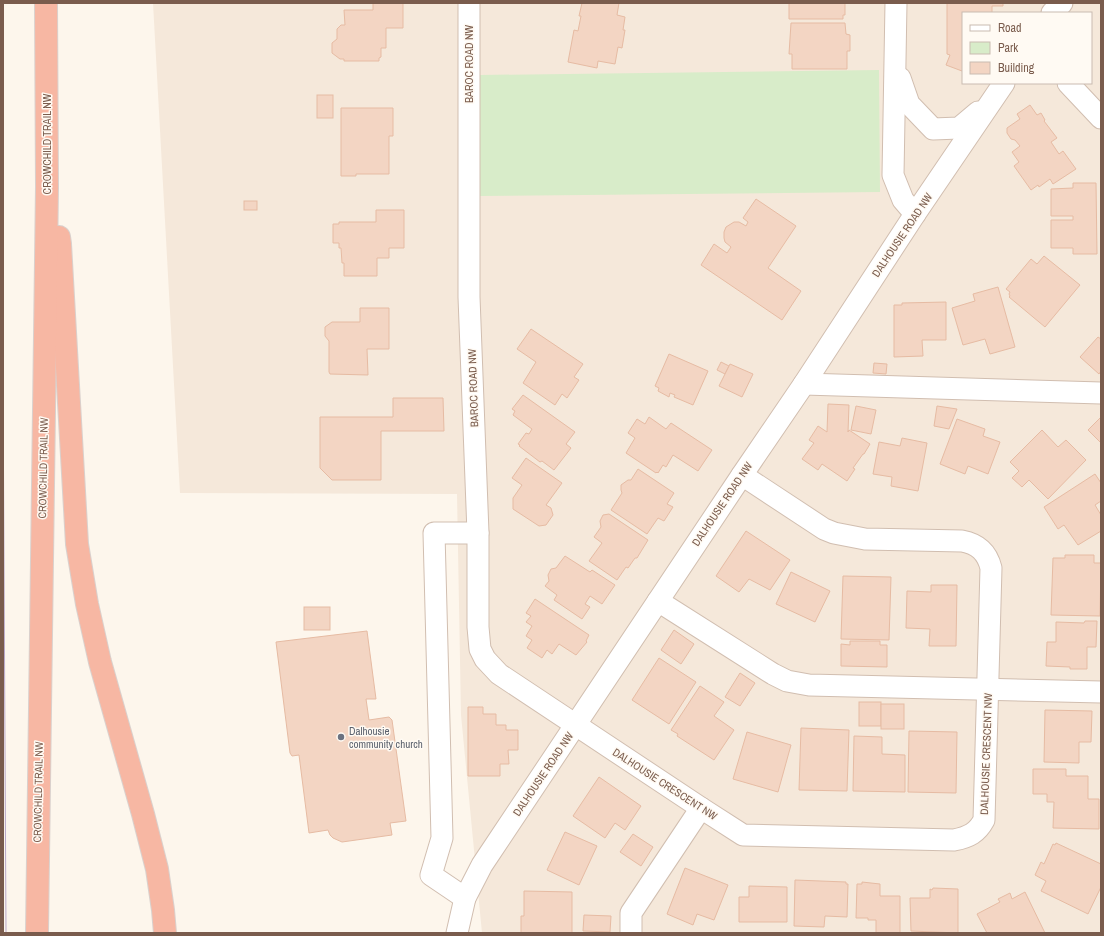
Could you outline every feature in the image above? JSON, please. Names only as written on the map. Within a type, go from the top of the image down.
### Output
[{"type":"highway","name":"CROWCHILD TRAIL NW","points":[[37,933],[47,187],[46,3]]},
{"type":"highway","points":[[47,187],[60,244],[77,544],[87,604],[100,662],[157,869],[165,933]]},
{"type":"street","name":"BAROC ROAD NW","points":[[469,3],[470,296],[478,533],[478,627],[480,649],[485,659],[499,674],[575,725]]},
{"type":"street","points":[[896,3],[893,175],[903,200],[915,214]]},
{"type":"street","points":[[1053,12],[1062,3]]},
{"type":"street","points":[[896,65],[909,104],[932,129],[959,128],[990,103]]},
{"type":"street","name":"DALHOUSIE ROAD NW","points":[[457,933],[465,898],[482,865],[804,384],[915,214],[1003,84]]},
{"type":"street","points":[[1069,84],[1101,118]]},
{"type":"street","points":[[804,384],[1101,393]]},
{"type":"street","name":"DALHOUSIE CRESCENT NW","points":[[575,725],[701,808],[744,834],[954,840],[967,837],[979,829],[984,820],[988,690],[991,568],[986,553],[971,542],[865,539],[834,534],[742,475]]},
{"type":"street","points":[[465,898],[431,875],[442,838],[434,533],[478,533]]},
{"type":"street","points":[[658,601],[773,674],[787,681],[809,685],[1101,692]]},
{"type":"street","points":[[631,933],[630,913],[701,808]]},
{"type":"shaded area","points":[[153,3],[1101,3],[1101,933],[482,933],[461,715],[457,494],[180,493]]},
{"type":"green space","points":[[879,70],[880,192],[480,196],[480,75]]},
{"type":"building","points":[[373,3],[403,3],[403,28],[386,28],[386,48],[381,48],[381,57],[379,58],[379,61],[344,61],[344,59],[340,59],[332,53],[332,43],[337,39],[337,29],[341,25],[345,25],[344,10],[373,10]]},
{"type":"building","points":[[582,3],[619,3],[617,15],[625,17],[623,30],[625,30],[622,48],[618,47],[615,64],[598,61],[597,68],[568,62],[574,30],[578,31]]},
{"type":"building","points":[[789,3],[845,3],[845,15],[843,15],[843,19],[789,19]]},
{"type":"building","points":[[947,3],[1003,3],[1003,6],[992,6],[992,12],[962,12],[962,71],[946,65],[950,55],[947,54]]},
{"type":"building","points":[[791,23],[845,23],[846,34],[850,35],[850,51],[847,51],[847,69],[792,69],[792,54],[789,54]]},
{"type":"building","points":[[317,95],[333,95],[333,118],[317,118]]},
{"type":"building","points":[[1030,105],[1037,115],[1041,113],[1045,120],[1044,121],[1057,138],[1051,142],[1059,154],[1063,151],[1076,169],[1053,184],[1050,179],[1039,187],[1038,185],[1031,190],[1014,166],[1019,162],[1012,152],[1020,146],[1015,140],[1011,139],[1007,133],[1007,128],[1020,119],[1017,114]]},
{"type":"building","points":[[341,108],[393,108],[393,136],[389,136],[389,174],[356,174],[356,176],[341,176]]},
{"type":"building","points":[[1073,183],[1096,183],[1097,254],[1073,254],[1073,248],[1051,248],[1051,220],[1073,220],[1073,216],[1051,216],[1051,189],[1073,188]]},
{"type":"building","points":[[756,199],[796,226],[768,268],[801,291],[782,320],[701,265],[714,244],[727,253],[731,247],[725,242],[724,238],[726,227],[734,222],[739,222],[746,226],[748,222],[743,218]]},
{"type":"building","points":[[244,201],[257,201],[257,210],[244,210]]},
{"type":"building","points":[[376,210],[404,210],[404,248],[389,248],[389,258],[377,258],[377,276],[344,276],[344,263],[342,263],[341,248],[339,248],[339,243],[333,243],[333,224],[339,224],[339,222],[376,222]]},
{"type":"building","points":[[1044,256],[1080,285],[1045,327],[1009,297],[1010,292],[1006,289],[1031,259],[1037,264]]},
{"type":"building","points":[[998,287],[1015,347],[990,354],[985,339],[963,345],[952,308],[975,301],[973,294]]},
{"type":"building","points":[[946,302],[946,340],[922,340],[923,356],[894,357],[894,305],[902,305],[902,303]]},
{"type":"building","points":[[360,308],[389,308],[389,349],[367,349],[368,375],[330,374],[329,341],[325,336],[325,327],[332,322],[360,322]]},
{"type":"building","points":[[531,329],[583,364],[574,377],[579,380],[567,398],[562,394],[555,405],[523,383],[536,362],[517,349]]},
{"type":"building","points":[[1098,337],[1101,339],[1101,371],[1099,374],[1080,357]]},
{"type":"building","points":[[669,354],[708,371],[693,405],[674,397],[675,395],[670,393],[669,397],[658,391],[659,388],[655,386]]},
{"type":"building","points":[[721,362],[729,366],[725,374],[717,370]]},
{"type":"building","points":[[874,363],[887,364],[886,374],[873,373]]},
{"type":"building","points":[[730,364],[753,374],[742,397],[719,386]]},
{"type":"building","points":[[523,395],[575,432],[566,444],[571,448],[554,470],[542,461],[540,462],[518,444],[526,433],[529,434],[532,429],[513,415],[515,411],[512,409]]},
{"type":"building","points":[[393,398],[443,398],[444,431],[381,431],[381,480],[332,480],[320,468],[320,417],[393,417]]},
{"type":"building","points":[[828,404],[849,405],[848,432],[849,430],[870,444],[853,468],[855,469],[847,481],[822,464],[818,470],[802,459],[814,443],[809,440],[818,426],[827,432]]},
{"type":"building","points":[[856,406],[876,410],[871,434],[851,430]]},
{"type":"building","points":[[937,406],[957,409],[949,429],[934,426]]},
{"type":"building","points":[[649,417],[666,429],[671,423],[712,450],[698,471],[673,455],[666,467],[663,465],[658,473],[656,473],[626,453],[635,438],[628,433],[637,419],[645,424]]},
{"type":"building","points":[[1101,417],[1101,443],[1088,430]]},
{"type":"building","points":[[957,419],[985,429],[983,436],[1000,442],[988,474],[968,466],[965,474],[940,464]]},
{"type":"building","points":[[1042,430],[1058,447],[1066,440],[1086,460],[1048,499],[1029,480],[1022,487],[1012,478],[1019,471],[1010,462]]},
{"type":"building","points":[[902,438],[927,443],[918,491],[891,486],[892,477],[873,474],[879,442],[900,446]]},
{"type":"building","points":[[526,458],[562,483],[546,505],[551,508],[553,515],[546,525],[539,526],[513,509],[513,498],[522,485],[512,478]]},
{"type":"building","points":[[638,469],[674,493],[667,504],[673,507],[664,521],[658,518],[647,534],[611,510],[622,493],[621,485],[628,480],[631,480]]},
{"type":"building","points":[[1095,474],[1101,483],[1101,501],[1095,505],[1101,515],[1101,531],[1078,545],[1064,525],[1058,529],[1044,507]]},
{"type":"building","points":[[609,514],[648,540],[637,558],[635,558],[628,568],[626,567],[617,580],[589,561],[602,543],[594,537],[601,527],[600,521],[603,515]]},
{"type":"building","points":[[746,531],[790,560],[770,590],[749,579],[739,592],[716,576]]},
{"type":"building","points":[[1065,555],[1094,555],[1094,563],[1101,563],[1100,616],[1051,615],[1053,558],[1065,558]]},
{"type":"building","points":[[565,556],[590,572],[592,570],[615,585],[602,604],[590,596],[585,604],[590,607],[582,619],[554,600],[557,595],[545,586],[549,581],[548,575],[551,569],[556,568]]},
{"type":"building","points":[[791,572],[830,591],[815,622],[776,604]]},
{"type":"building","points":[[843,576],[891,577],[889,640],[841,639]]},
{"type":"building","points":[[931,585],[957,585],[956,646],[929,646],[930,629],[906,628],[907,591],[931,592]]},
{"type":"building","points":[[535,599],[589,635],[586,641],[587,642],[576,655],[559,644],[552,654],[547,650],[542,658],[527,648],[532,640],[526,636],[532,626],[526,622],[531,616],[526,613]]},
{"type":"building","points":[[304,607],[330,607],[330,630],[304,630]]},
{"type":"building","points":[[1085,621],[1097,621],[1096,647],[1087,647],[1087,669],[1070,669],[1070,667],[1046,666],[1047,642],[1056,642],[1056,622],[1084,623]]},
{"type":"building","points":[[674,630],[694,644],[681,664],[661,650]]},
{"type":"building","name":"Dalhousie community church","points":[[367,631],[376,699],[366,699],[369,720],[389,717],[392,720],[406,821],[390,823],[392,835],[342,842],[333,838],[328,830],[309,833],[299,755],[292,756],[290,753],[276,642]]},
{"type":"building","points":[[850,641],[880,641],[880,645],[887,645],[887,667],[841,666],[841,644],[850,645]]},
{"type":"building","points":[[659,658],[696,682],[669,724],[632,700]]},
{"type":"building","points":[[740,673],[755,683],[740,706],[725,697]]},
{"type":"building","points":[[700,686],[724,702],[714,716],[734,730],[714,760],[677,736],[678,734],[671,730]]},
{"type":"building","points":[[859,702],[881,702],[881,726],[859,726]]},
{"type":"building","points":[[881,704],[904,704],[904,729],[881,729]]},
{"type":"building","points":[[468,707],[483,707],[483,714],[496,714],[496,725],[506,725],[506,730],[518,730],[518,750],[508,750],[509,764],[500,764],[500,776],[468,776]]},
{"type":"building","points":[[1045,710],[1092,711],[1091,742],[1079,742],[1079,763],[1044,762]]},
{"type":"building","points":[[801,728],[849,730],[847,791],[799,790]]},
{"type":"building","points":[[909,731],[957,732],[956,793],[908,792]]},
{"type":"building","points":[[747,732],[791,745],[778,792],[733,779]]},
{"type":"building","points":[[854,736],[882,737],[882,754],[905,755],[905,792],[853,791]]},
{"type":"building","points":[[1033,769],[1066,769],[1066,776],[1088,776],[1088,799],[1099,799],[1099,829],[1053,828],[1054,802],[1047,802],[1047,794],[1033,794]]},
{"type":"building","points":[[599,777],[641,806],[625,830],[615,823],[605,838],[573,816]]},
{"type":"building","points":[[565,832],[597,846],[579,885],[547,870]]},
{"type":"building","points":[[633,834],[653,847],[641,866],[620,852]]},
{"type":"building","points":[[1056,843],[1101,864],[1101,887],[1088,914],[1041,891],[1046,881],[1035,875],[1041,862],[1044,864],[1053,844],[1055,845]]},
{"type":"building","points":[[685,868],[728,885],[714,920],[697,914],[693,925],[667,914]]},
{"type":"building","points":[[795,880],[846,882],[846,884],[848,884],[847,917],[825,916],[824,927],[794,926]]},
{"type":"building","points":[[862,882],[880,884],[880,896],[900,896],[900,933],[876,933],[876,920],[856,918],[857,884],[862,884]]},
{"type":"building","points":[[749,886],[787,887],[787,922],[739,922],[739,897],[749,897]]},
{"type":"building","points":[[933,888],[958,889],[958,933],[911,931],[910,898],[930,898],[930,889],[932,890]]},
{"type":"building","points":[[524,891],[572,892],[572,933],[521,933],[521,916],[524,916]]},
{"type":"building","points":[[1025,892],[1045,933],[987,933],[977,914],[1000,902],[998,899],[1010,893],[1012,899]]},
{"type":"building","points":[[584,915],[611,916],[610,932],[583,931]]},
{"type":"tram line","points":[[3,372],[6,933]]},
{"type":"place","name":"Dalhousie community church","points":[[341,737]]}]
